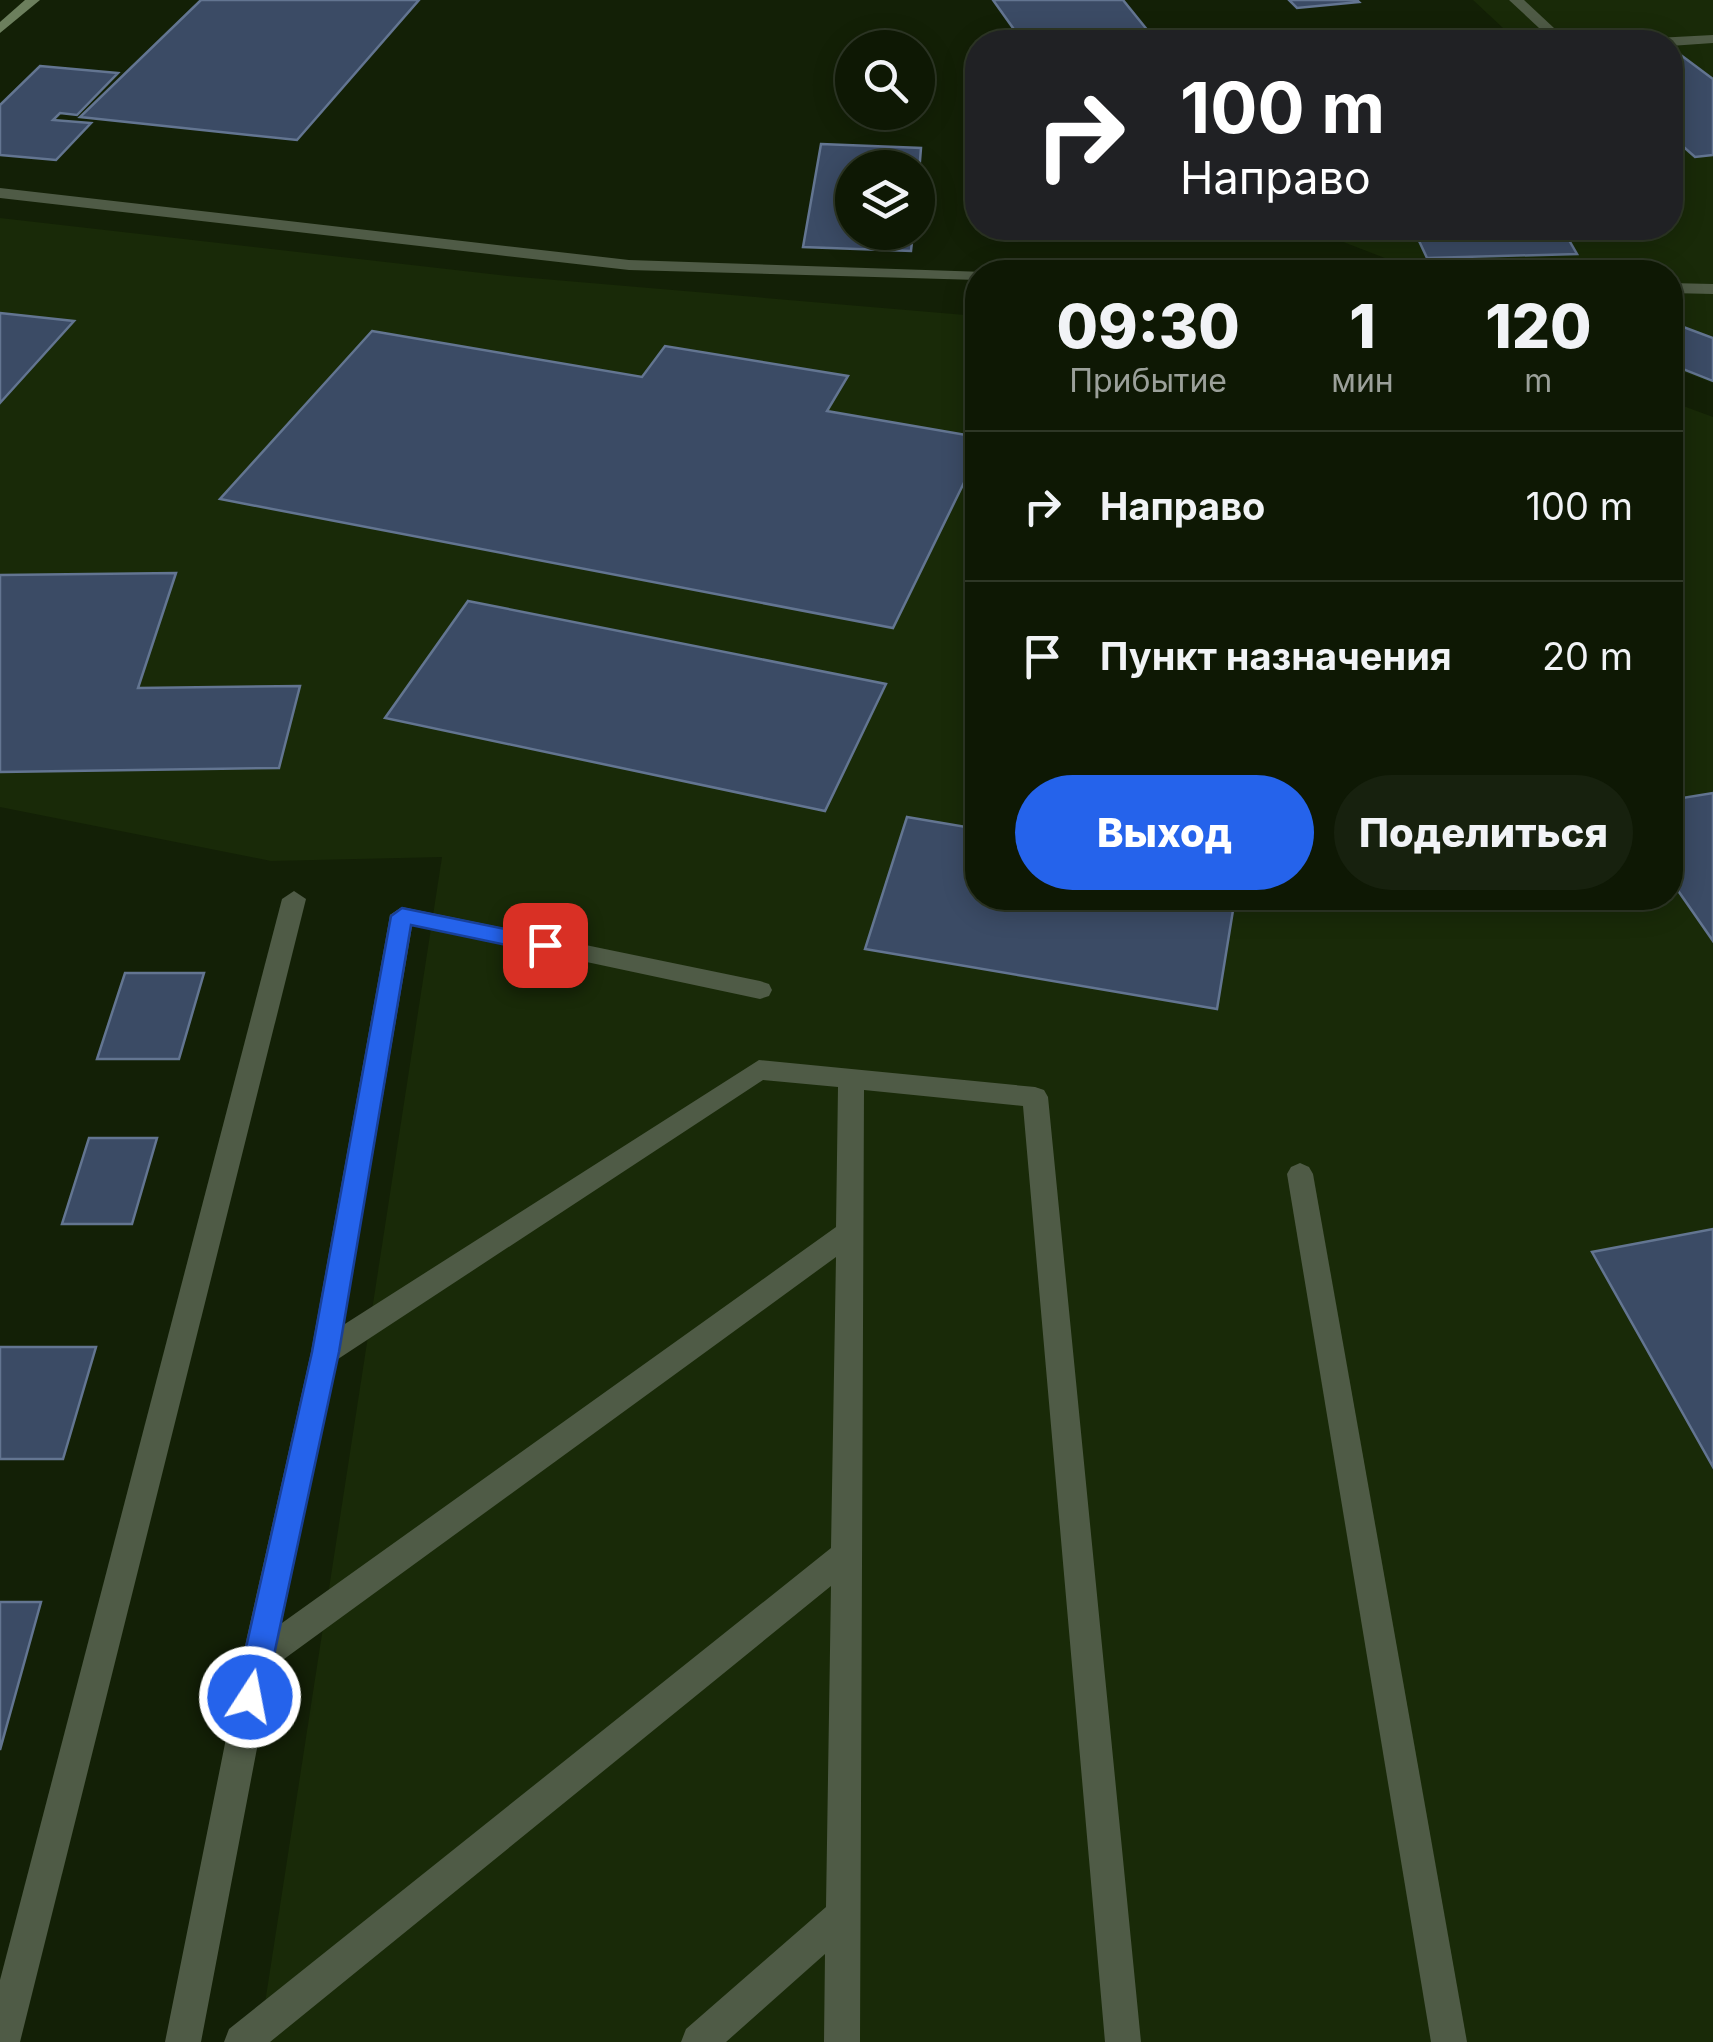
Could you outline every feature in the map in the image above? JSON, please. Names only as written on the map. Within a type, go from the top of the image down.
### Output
[{"type":"street","points":[[0,29],[33,0]]},
{"type":"street","points":[[1516,0],[1549,30]]},
{"type":"street","points":[[1683,41],[1713,39]]},
{"type":"street","points":[[0,193],[629,264],[965,275]]},
{"type":"street","points":[[1683,288],[1713,289]]},
{"type":"street","points":[[2,2042],[294,900]]},
{"type":"street","points":[[183,2042],[258,1659],[326,1352],[402,916],[760,990]]},
{"type":"street","points":[[326,1352],[760,1070],[1035,1097],[1123,2042]]},
{"type":"street","points":[[842,2042],[852,1079]]},
{"type":"street","points":[[1300,1174],[1448,2042]]},
{"type":"street","points":[[258,1659],[850,1232]]},
{"type":"street","points":[[242,2042],[846,1555]]},
{"type":"street","points":[[699,2042],[843,1916]]},
{"type":"shaded area","points":[[1473,0],[1713,0],[1713,383],[1683,372],[1683,260],[1390,260],[1338,240],[1683,240],[1683,30],[1505,30]]},
{"type":"shaded area","points":[[0,218],[508,276],[965,315],[965,910],[1683,910],[1683,407],[1713,417],[1713,2042],[259,2042],[442,857],[271,861],[0,807]]},
{"type":"building","points":[[201,0],[419,0],[297,140],[80,117]]},
{"type":"building","points":[[993,0],[1123,0],[1147,30],[1014,30]]},
{"type":"building","points":[[1289,0],[1357,0],[1359,2],[1297,8]]},
{"type":"building","points":[[1683,57],[1713,79],[1713,155],[1695,157],[1683,146]]},
{"type":"building","points":[[40,66],[118,73],[77,115],[60,113],[53,120],[91,123],[56,160],[0,155],[0,105]]},
{"type":"building","points":[[821,144],[921,148],[835,150],[835,248],[803,247]]},
{"type":"building","points":[[1419,240],[1569,240],[1577,254],[1427,258]]},
{"type":"building","points":[[0,313],[74,321],[0,403]]},
{"type":"building","points":[[1683,327],[1713,338],[1713,381],[1683,369]]},
{"type":"building","points":[[372,331],[642,377],[665,346],[848,376],[827,411],[965,435],[965,481],[893,628],[220,499]]},
{"type":"building","points":[[176,573],[138,688],[300,686],[279,768],[0,772],[0,575]]},
{"type":"building","points":[[468,601],[886,684],[825,811],[385,718]]},
{"type":"building","points":[[1713,793],[1713,941],[1683,898],[1683,798]]},
{"type":"building","points":[[907,817],[965,827],[965,910],[1233,910],[1217,1009],[865,949]]},
{"type":"building","points":[[125,973],[204,973],[179,1059],[97,1059]]},
{"type":"building","points":[[89,1138],[157,1138],[132,1224],[62,1224]]},
{"type":"building","points":[[1713,1229],[1713,1467],[1592,1252]]},
{"type":"building","points":[[0,1347],[96,1347],[63,1459],[0,1459]]},
{"type":"building","points":[[0,1602],[41,1602],[0,1750]]},
{"type":"route","points":[[250,1697],[326,1352],[402,916],[545,945]]}]
